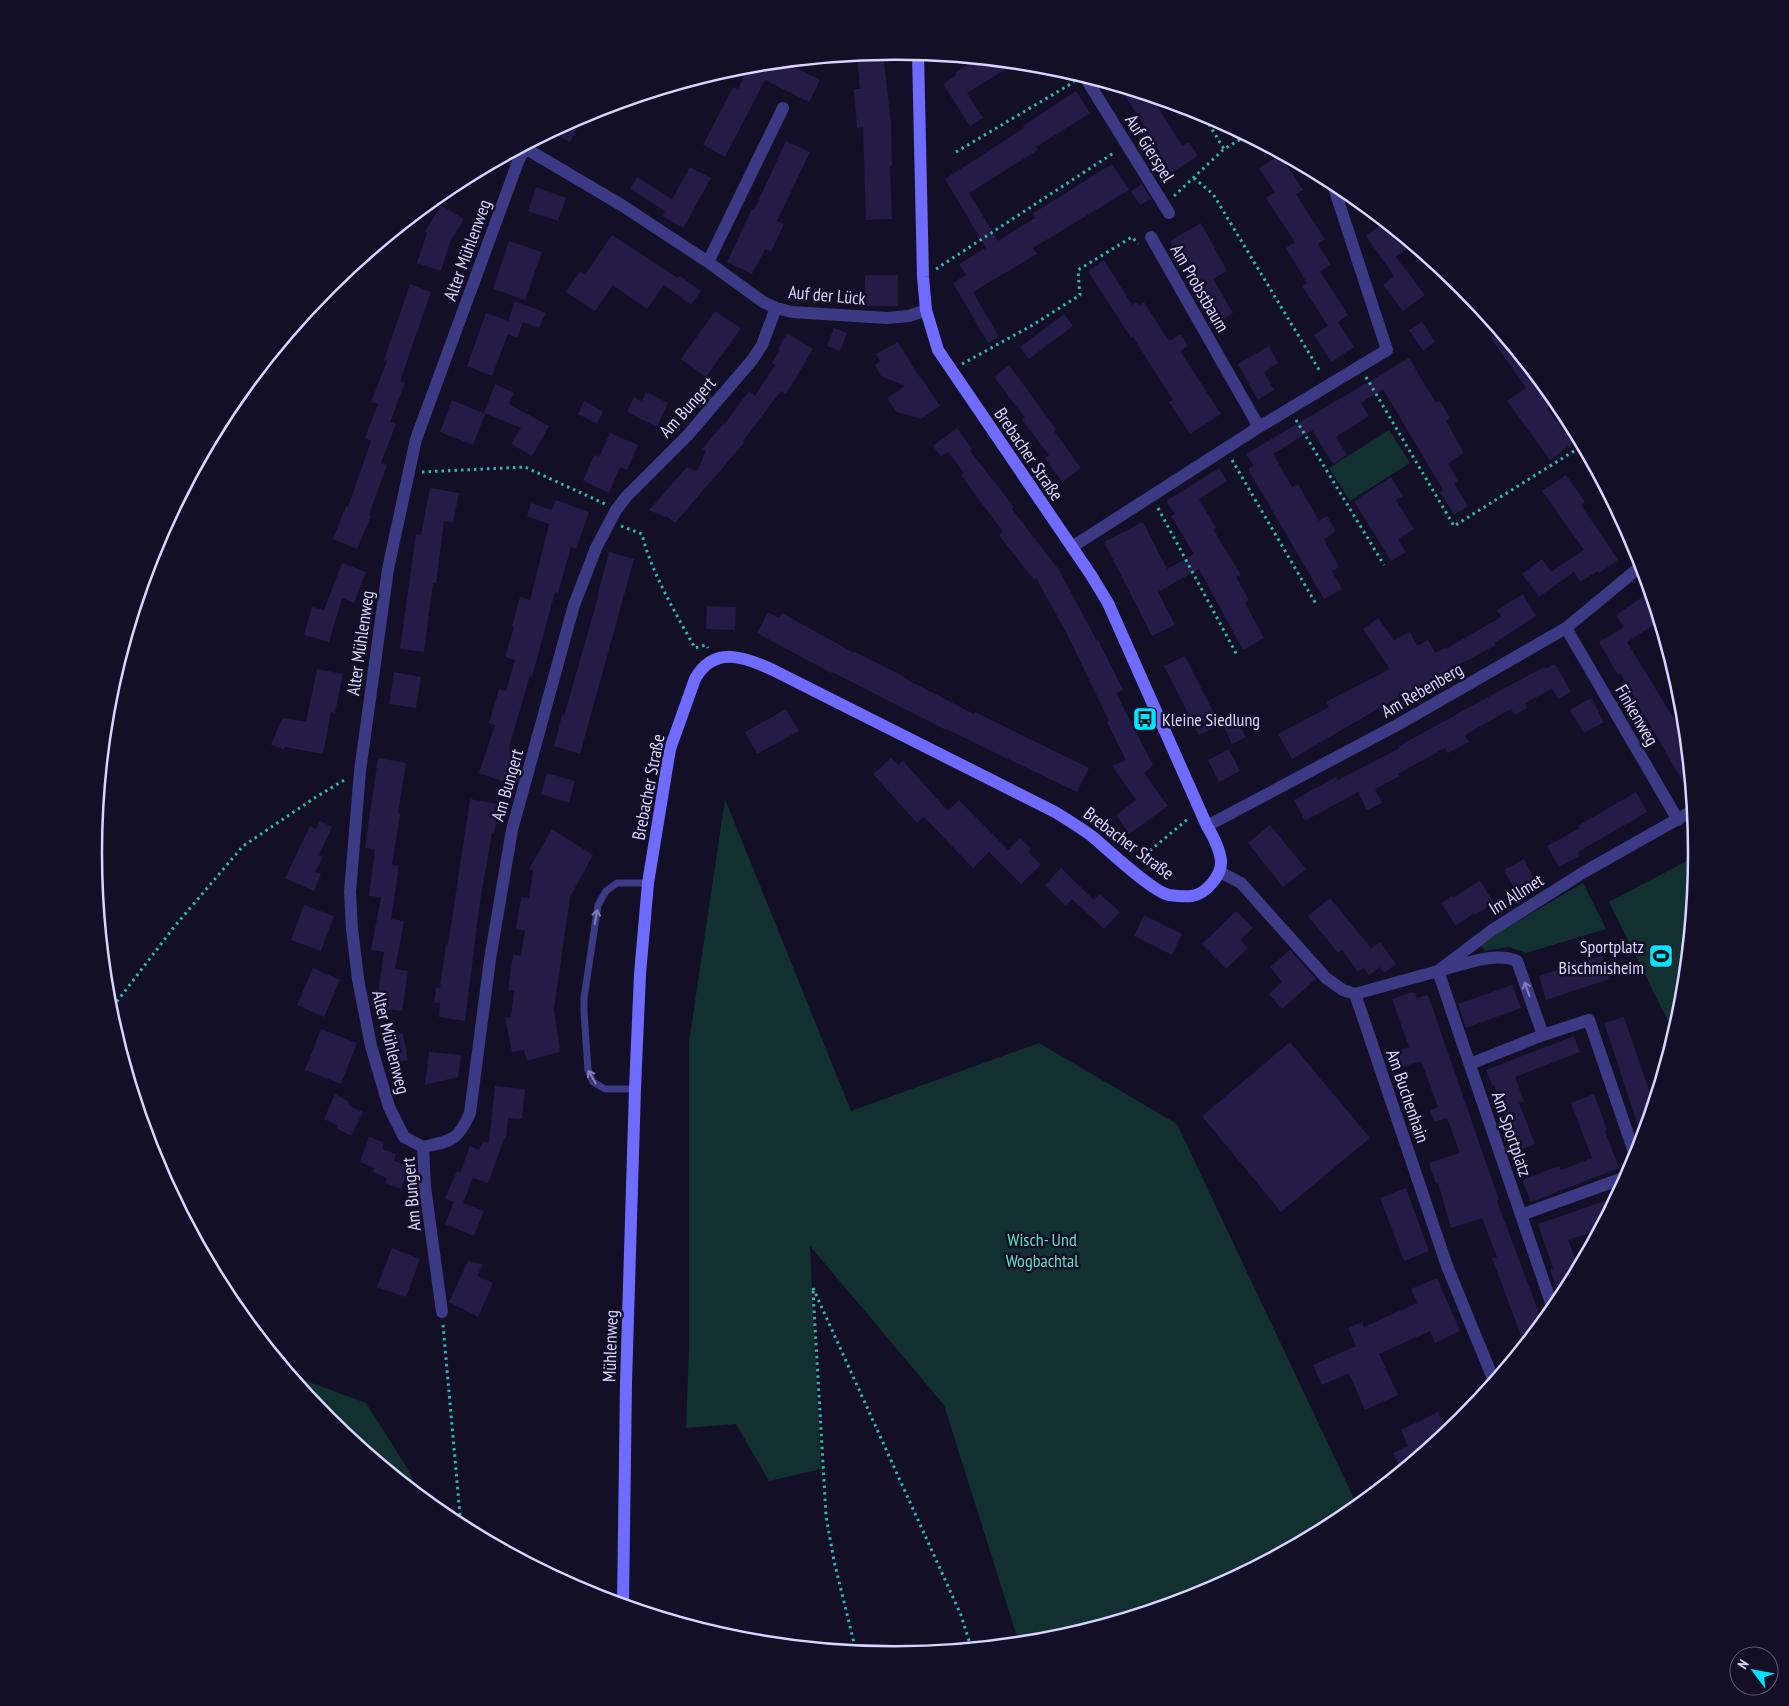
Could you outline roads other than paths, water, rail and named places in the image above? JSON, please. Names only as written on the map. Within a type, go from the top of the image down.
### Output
[{"type":"street","name":"Brebacher Straße","points":[[635,1089],[640,974],[648,883],[670,749],[695,679],[700,670],[714,659],[726,656],[753,660],[1048,808],[1085,831],[1153,887],[1166,894],[1194,896],[1216,879],[1220,872],[1221,860],[1218,849],[1108,603],[1091,575],[938,350],[926,310],[923,277],[918,61]]},
{"type":"street","name":"Auf Gierspel","points":[[1083,83],[1167,209]]},
{"type":"street","points":[[708,262],[783,108]]},
{"type":"street","name":"Auf der Lück","points":[[529,150],[623,206],[708,262],[763,302],[776,308],[792,312],[887,318],[909,316],[926,310]]},
{"type":"street","name":"Alter Mühlenweg","points":[[423,1147],[404,1137],[389,1107],[371,1046],[358,979],[350,892],[360,771],[388,569],[416,439],[522,153]]},
{"type":"street","points":[[1072,547],[1259,427],[1329,387],[1387,350],[1336,195]]},
{"type":"street","name":"Am Probstbaum","points":[[1151,237],[1259,427]]},
{"type":"street","name":"Am Bungert","points":[[442,1312],[425,1187],[423,1147],[446,1142],[456,1136],[463,1129],[470,1113],[490,959],[512,830],[574,605],[587,568],[616,510],[687,436],[753,359],[762,345],[776,308]]},
{"type":"street","name":"Am Rebenberg","points":[[1207,826],[1398,724],[1566,628],[1635,571]]},
{"type":"street","name":"Finkenweg","points":[[1566,628],[1678,820]]},
{"type":"street","name":"Im Allmet","points":[[1355,994],[1438,971],[1500,925],[1584,872],[1687,815]]},
{"type":"street","points":[[1220,872],[1241,883],[1326,978],[1343,990],[1355,994]]},
{"type":"street","points":[[1438,971],[1496,957],[1508,957],[1517,962],[1543,1035]]},
{"type":"street","name":"Am Sportplatz","points":[[1438,971],[1550,1300]]},
{"type":"street","name":"Am Buchenhain","points":[[1355,994],[1447,1266],[1492,1375]]},
{"type":"street","points":[[1470,1064],[1543,1035],[1589,1020],[1631,1144]]},
{"type":"street","name":"Mühlenweg","points":[[623,1598],[626,1382],[635,1089]]},
{"type":"street","points":[[1521,1215],[1616,1181]]},
{"type":"lane","points":[[635,1089],[605,1090],[593,1082],[588,1070],[584,998],[598,905],[606,891],[617,883],[648,883]]},
{"type":"place","name":"Kleine Siedlung","points":[[1145,719]]},
{"type":"place","name":"Sportplatz Bischmisheim","points":[[1661,956]]},
{"type":"park label","name":"Wisch- Und Wogbachtal","points":[[1042,1249]]}]
